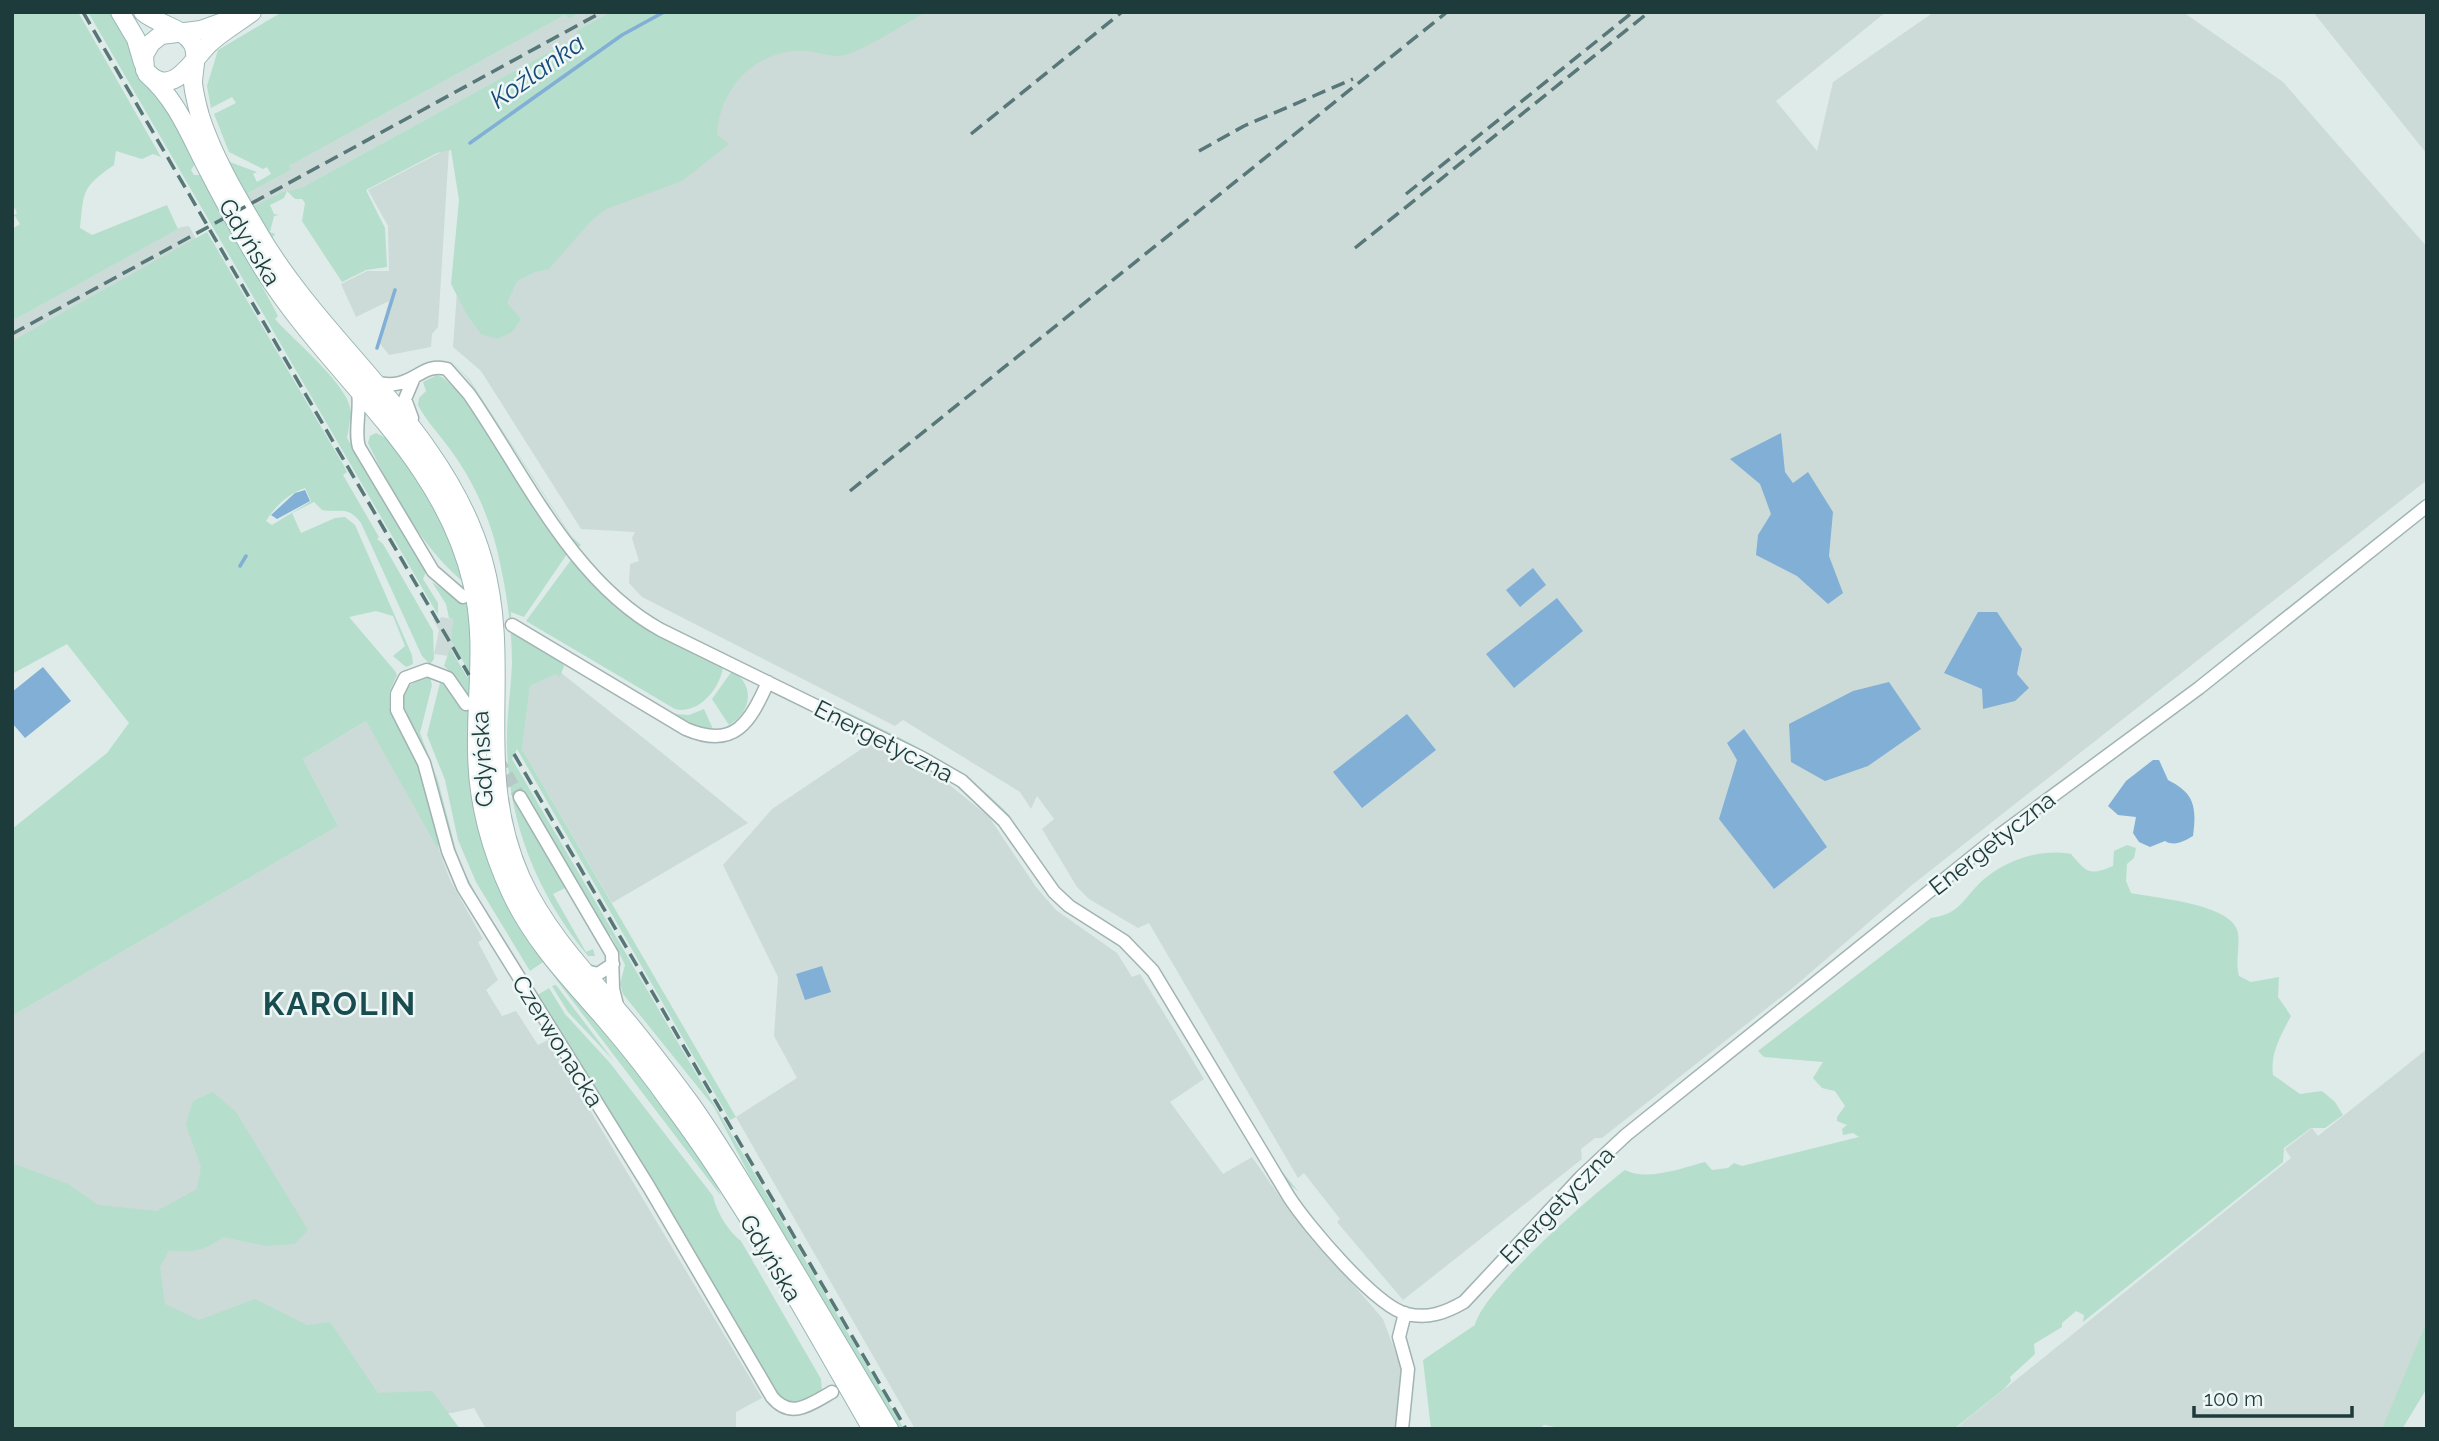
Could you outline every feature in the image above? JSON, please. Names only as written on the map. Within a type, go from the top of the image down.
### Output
[{"type":"main road","name":"Gdyńska","points":[[120,12],[138,43],[145,70],[172,99],[234,220],[265,272],[365,384],[421,441],[464,511],[478,544],[490,589],[497,662],[494,766],[508,842],[538,911],[581,969],[661,1063],[727,1158],[888,1429]]},
{"type":"main road","points":[[143,12],[156,23],[176,31],[192,43],[194,62]]},
{"type":"main road","points":[[252,12],[209,43],[188,70],[175,79],[156,78],[145,70],[144,55],[151,43],[161,35],[176,31],[201,30],[252,12]]},
{"type":"main road","name":"Gdyńska","points":[[194,62],[194,92],[199,114],[231,184],[289,279],[365,384],[389,427],[417,461],[442,502],[470,573],[481,648],[477,743],[480,790],[490,836],[509,890],[548,954],[640,1062],[695,1137],[872,1429]]},
{"type":"street","name":"Energetyczna","points":[[365,384],[393,386],[413,380],[436,367],[452,373],[583,565],[620,603],[661,630],[942,768],[962,781],[992,808],[1044,878],[1069,906],[1124,941],[1144,960],[1299,1212],[1383,1301],[1405,1313],[1437,1315],[1464,1303],[1581,1177],[1626,1135],[1997,837],[2199,688],[2427,506]]},
{"type":"street","points":[[413,380],[405,402],[421,441]]},
{"type":"street","points":[[365,384],[357,431],[359,447],[422,556],[441,580],[463,597]]},
{"type":"street","points":[[357,431],[372,423],[389,427]]},
{"type":"street","points":[[512,625],[674,722],[707,736],[729,734],[743,726],[756,709],[768,682]]},
{"type":"street","name":"Czerwonacka","points":[[466,704],[448,678],[431,670],[413,673],[405,678],[396,700],[398,715],[428,772],[445,843],[463,887],[649,1187],[772,1397],[779,1406],[789,1410],[802,1409],[832,1392]]},
{"type":"street","points":[[520,797],[605,942],[613,964],[613,989],[619,1012]]},
{"type":"street","points":[[581,969],[594,974],[613,964]]},
{"type":"street","points":[[1402,1429],[1408,1369],[1399,1337],[1405,1313]]},
{"type":"street","points":[[824,1346],[832,1377],[832,1392],[862,1412]]},
{"type":"shaded area","points":[[581,12],[610,12],[576,31],[578,36],[301,188],[282,192],[255,207],[248,193],[291,170],[289,166],[565,15],[569,19]]},
{"type":"shaded area","points":[[701,12],[1886,12],[1776,101],[1817,151],[1833,82],[1934,12],[2183,12],[2283,82],[2427,247],[2427,480],[1912,885],[1795,986],[1602,1138],[1595,1138],[1581,1149],[1582,1159],[1403,1300],[1337,1222],[1340,1219],[1304,1173],[1298,1178],[1149,923],[1138,928],[1089,899],[1077,887],[1042,829],[1054,819],[1037,796],[1031,809],[1020,792],[903,720],[895,726],[642,597],[629,583],[630,564],[639,561],[632,538],[635,532],[581,529],[481,371],[453,347],[462,223]]},
{"type":"shaded area","points":[[2313,12],[2427,12],[2427,154]]},
{"type":"shaded area","points":[[449,148],[438,327],[432,334],[431,347],[389,355],[378,341],[389,301],[356,317],[341,284],[367,271],[389,271],[388,226],[368,190]]},
{"type":"shaded area","points":[[189,226],[196,239],[191,243],[12,341],[12,321],[181,227]]},
{"type":"shaded area","points":[[436,617],[439,622],[441,617],[453,619],[451,641],[455,649],[451,649],[449,656],[434,654],[439,630],[433,619]]},
{"type":"shaded area","points":[[560,672],[748,823],[612,903],[522,749],[530,686]]},
{"type":"shaded area","points":[[366,721],[436,841],[450,880],[483,939],[478,942],[498,980],[486,990],[502,1016],[516,1011],[538,1045],[548,1040],[762,1398],[736,1412],[736,1429],[486,1429],[474,1408],[452,1413],[143,1415],[55,1265],[12,1158],[12,1016],[338,826],[303,759]]},
{"type":"shaded area","points":[[869,744],[946,782],[989,817],[1036,887],[1056,910],[1117,953],[1132,977],[1140,974],[1204,1079],[1170,1102],[1223,1174],[1252,1157],[1292,1214],[1383,1319],[1405,1378],[1396,1429],[915,1429],[736,1117],[797,1078],[774,1036],[778,977],[723,865],[772,809]]},
{"type":"shaded area","points":[[2427,1049],[2427,1388],[2402,1429],[1955,1429],[2291,1158],[2285,1149],[2312,1128],[2318,1136]]},
{"type":"green space","points":[[12,12],[78,12],[161,157],[153,154],[142,159],[116,151],[114,165],[95,179],[86,191],[80,228],[92,235],[167,205],[178,229],[12,321],[12,229],[20,224],[15,216],[12,217],[17,213],[12,203]]},
{"type":"green space","points":[[88,12],[112,12],[129,38],[138,75],[161,96],[196,162],[191,170],[194,175],[202,175],[278,316],[275,319],[321,365],[343,392],[351,415],[354,416],[350,420],[347,438],[426,572],[423,579],[438,603],[438,615]]},
{"type":"green space","points":[[282,12],[581,12],[569,19],[565,15],[289,166],[291,170],[248,193],[255,206],[282,192],[301,188],[578,36],[576,31],[610,12],[926,12],[848,54],[835,56],[808,51],[780,53],[752,67],[731,90],[719,119],[717,135],[729,144],[682,181],[606,209],[591,221],[549,269],[535,272],[517,281],[507,303],[521,319],[512,332],[497,339],[481,334],[467,315],[451,284],[459,200],[451,150],[437,153],[366,190],[385,228],[387,267],[366,270],[342,282],[302,221],[305,203],[302,199],[295,199],[287,191],[284,198],[270,205],[274,214],[279,215],[274,216],[270,232],[275,234],[272,238],[227,161],[257,172],[253,174],[257,182],[271,174],[267,167],[263,169],[229,152],[214,114],[236,103],[232,97],[211,108],[207,86],[218,50]]},
{"type":"green space","points":[[207,232],[344,466],[347,472],[343,475],[379,537],[377,539],[383,544],[433,631],[434,659],[430,664],[422,656],[356,517],[348,512],[322,510],[314,502],[292,513],[301,533],[335,518],[345,517],[355,525],[412,655],[413,664],[406,667],[393,656],[405,646],[393,616],[376,611],[349,617],[397,675],[389,693],[389,708],[417,758],[439,839],[438,849],[366,721],[303,759],[338,826],[12,1016],[12,829],[107,753],[129,723],[67,644],[12,674],[12,341]],"holes":[[[305,488],[311,501],[272,525],[266,521],[283,501],[299,490]]]},
{"type":"green space","points":[[451,361],[469,379],[572,537],[581,545],[578,547],[468,379]]},
{"type":"green space","points":[[437,375],[449,383],[484,426],[567,554],[524,617],[511,612],[512,632],[561,661],[564,666],[560,677],[556,674],[530,686],[522,749],[736,1117],[730,1120],[517,749],[512,759],[904,1429],[897,1429],[770,1215],[714,1107],[623,994],[620,984],[625,965],[611,935],[597,943],[565,888],[553,894],[586,952],[593,949],[595,956],[588,956],[541,885],[521,832],[509,777],[507,737],[512,651],[503,575],[497,548],[476,491],[461,465],[418,405],[419,398],[426,391],[423,382]]},
{"type":"green space","points":[[376,433],[388,439],[425,486],[454,546],[472,616],[471,757],[593,1016],[660,1099],[710,1171],[721,1196],[543,962],[530,971],[476,882],[458,840],[445,780],[427,735],[440,683],[448,686],[463,710],[469,698],[455,676],[444,666],[450,648],[467,677],[470,673],[451,641],[453,619],[449,618],[446,604],[432,582],[463,603],[462,581],[433,552],[397,499],[368,443],[370,436]]},
{"type":"green space","points":[[571,560],[604,596],[640,623],[723,667],[713,692],[692,708],[675,709],[526,621]]},
{"type":"green space","points":[[732,671],[745,684],[748,699],[742,713],[729,725],[712,699]]},
{"type":"green space","points":[[423,677],[430,677],[432,685],[420,733],[438,781],[459,862],[486,913],[458,863],[434,772],[403,711],[402,699],[407,687]]},
{"type":"green space","points":[[813,696],[894,735],[947,765]]},
{"type":"green space","points":[[704,709],[713,729],[697,726],[674,714],[689,715]]},
{"type":"green space","points":[[2127,845],[2136,848],[2134,858],[2127,864],[2126,881],[2131,893],[2192,904],[2223,915],[2233,923],[2238,933],[2239,976],[2251,982],[2279,977],[2278,997],[2291,1016],[2275,1052],[2273,1075],[2300,1094],[2322,1091],[2335,1102],[2343,1115],[2325,1128],[2311,1128],[2284,1148],[2283,1162],[2083,1322],[2084,1315],[2076,1311],[2062,1323],[2062,1327],[2034,1344],[2035,1354],[2010,1377],[2011,1381],[2004,1389],[1954,1429],[1566,1429],[1544,1425],[1539,1429],[1431,1429],[1423,1360],[1475,1325],[1482,1309],[1517,1267],[1565,1221],[1625,1170],[1644,1175],[1655,1174],[1705,1162],[1712,1170],[1728,1168],[1734,1163],[1742,1166],[1859,1137],[1853,1133],[1843,1135],[1842,1129],[1847,1125],[1837,1121],[1837,1117],[1845,1106],[1835,1091],[1822,1088],[1813,1078],[1823,1062],[1764,1057],[1758,1051],[1931,918],[1955,909],[1983,880],[2002,867],[2036,854],[2060,853],[2071,854],[2089,871],[2099,871],[2113,866],[2114,851]]},
{"type":"green space","points":[[1150,953],[1279,1168],[1299,1192],[1287,1182]]},
{"type":"green space","points":[[556,985],[613,1060],[568,1012],[552,986]]},
{"type":"green space","points":[[549,988],[565,1014],[610,1063],[713,1196],[724,1221],[741,1241],[821,1379],[822,1391],[794,1405],[779,1398],[536,996]]},
{"type":"green space","points":[[213,1092],[236,1112],[308,1230],[295,1244],[266,1246],[223,1237],[197,1250],[169,1250],[160,1267],[165,1304],[199,1320],[255,1299],[307,1325],[330,1322],[378,1393],[432,1391],[460,1429],[12,1429],[12,1163],[68,1184],[98,1205],[157,1211],[197,1189],[201,1167],[186,1125],[193,1101]]},
{"type":"green space","points":[[2427,1321],[2427,1388],[2402,1429],[2382,1429]]},
{"type":"water","points":[[1781,433],[1785,472],[1793,483],[1808,472],[1833,512],[1829,556],[1843,593],[1828,604],[1797,576],[1756,555],[1758,535],[1771,514],[1760,484],[1730,459]]},
{"type":"water","points":[[305,490],[310,501],[277,519],[271,515],[295,493]]},
{"type":"water","points":[[1533,568],[1546,585],[1520,607],[1506,590]]},
{"type":"water","points":[[1557,598],[1583,631],[1514,688],[1486,654]]},
{"type":"water","points":[[1978,612],[1997,612],[2022,649],[2017,674],[2029,688],[2015,701],[1983,709],[1982,689],[1944,673]]},
{"type":"water","points":[[43,667],[71,701],[25,738],[12,723],[12,692]]},
{"type":"water","points":[[1889,682],[1921,729],[1868,766],[1825,781],[1791,762],[1789,724],[1853,691]]},
{"type":"water","points":[[1407,714],[1436,750],[1362,808],[1333,772]]},
{"type":"water","points":[[1744,729],[1827,847],[1774,889],[1719,819],[1737,760],[1727,743]]},
{"type":"water","points":[[2153,760],[2159,760],[2168,780],[2183,790],[2192,802],[2194,826],[2193,836],[2186,840],[2176,843],[2165,841],[2150,847],[2139,842],[2133,833],[2136,817],[2118,815],[2108,806],[2126,781]]},
{"type":"water","points":[[822,966],[831,992],[805,1000],[796,974]]},
{"type":"waterway","name":"Koźlanka","points":[[470,143],[622,35],[664,12]]},
{"type":"waterway","points":[[377,348],[395,290]]},
{"type":"waterway","points":[[240,566],[246,556]]},
{"type":"tunnel","points":[[498,759],[520,797]]},
{"type":"railway","points":[[83,12],[469,675]]},
{"type":"railway","points":[[12,334],[602,12]]},
{"type":"railway","points":[[971,134],[1122,12]]},
{"type":"railway","points":[[850,491],[1447,12]]},
{"type":"railway","points":[[1406,194],[1633,12]]},
{"type":"railway","points":[[1355,248],[1649,12]]},
{"type":"railway","points":[[1199,151],[1244,126],[1353,79]]},
{"type":"railway","points":[[514,754],[906,1429]]},
{"type":"district","name":"KAROLIN","points":[[340,1003]]}]
